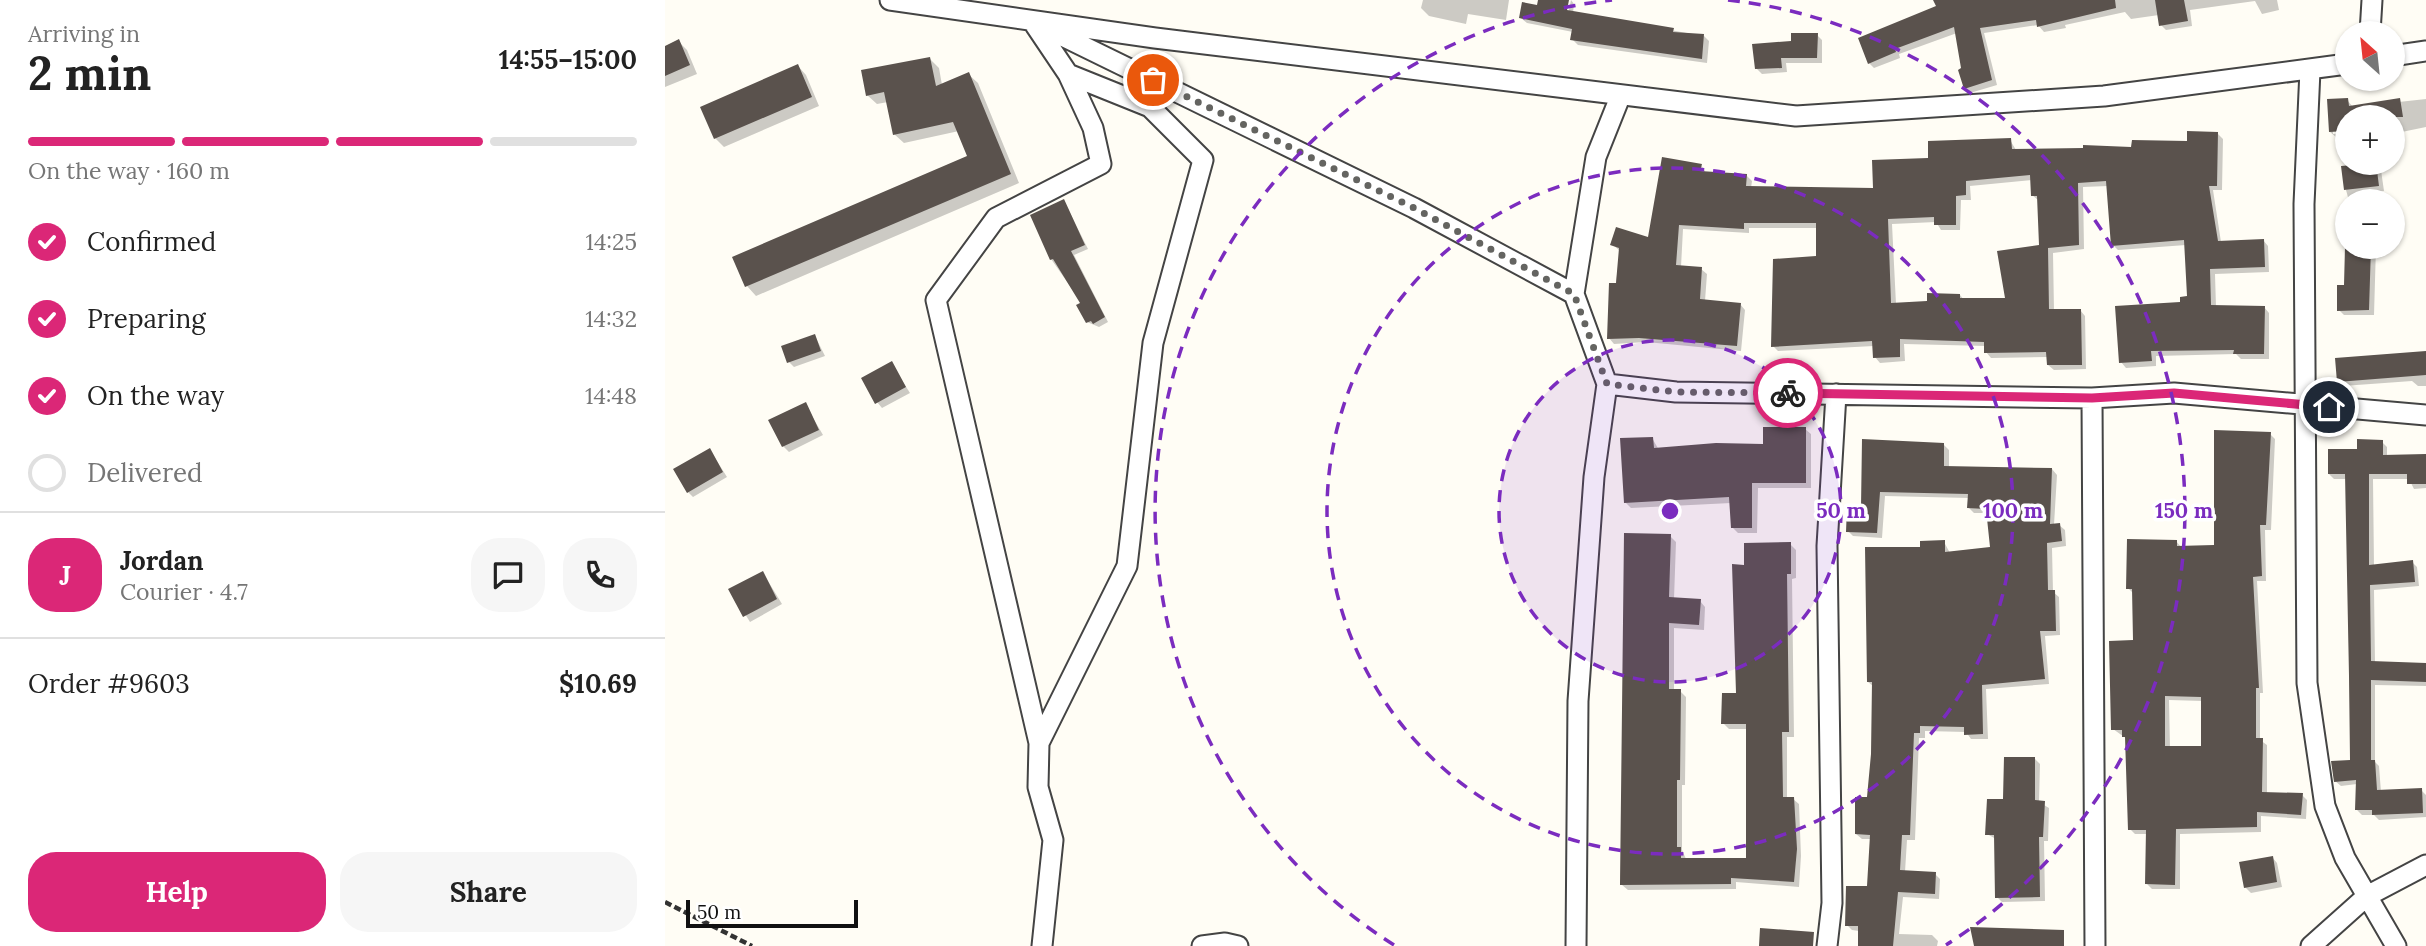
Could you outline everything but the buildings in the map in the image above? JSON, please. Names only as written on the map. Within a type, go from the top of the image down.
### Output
[{"type":"street","points":[[890,0],[1620,97],[1796,116],[2104,96],[2335,66]]},
{"type":"street","points":[[2371,21],[2372,0]]},
{"type":"street","points":[[1033,21],[1068,74],[1093,128],[1101,164],[996,218],[936,300],[1039,743],[1038,787],[1053,840],[1042,946]]},
{"type":"street","points":[[1033,21],[1414,208],[1574,294]]},
{"type":"street","points":[[2405,54],[2426,51]]},
{"type":"street","points":[[2310,70],[2304,204],[2307,683],[2325,806],[2345,858],[2396,946]]},
{"type":"street","points":[[1039,743],[1127,566],[1153,343],[1203,160],[1150,107],[1068,74]]},
{"type":"street","points":[[1576,946],[1578,701],[1594,477],[1607,384],[1574,294],[1596,157],[1620,97]]},
{"type":"street","points":[[1607,384],[1676,392],[2092,398],[2174,393],[2426,415]]},
{"type":"street","points":[[1827,946],[1832,903],[1827,545],[1836,394]]},
{"type":"street","points":[[2092,398],[2095,946]]},
{"type":"street","points":[[2311,946],[2367,896],[2426,865]]},
{"type":"street","points":[[1202,946],[1225,943],[1238,946]]},
{"type":"path","points":[[665,902],[752,946]]},
{"type":"way so far","points":[[1153,80],[1414,208],[1574,294],[1607,384],[1676,392],[1788,393]]},
{"type":"route","points":[[1788,393],[2092,398],[2174,393],[2329,407]]}]
